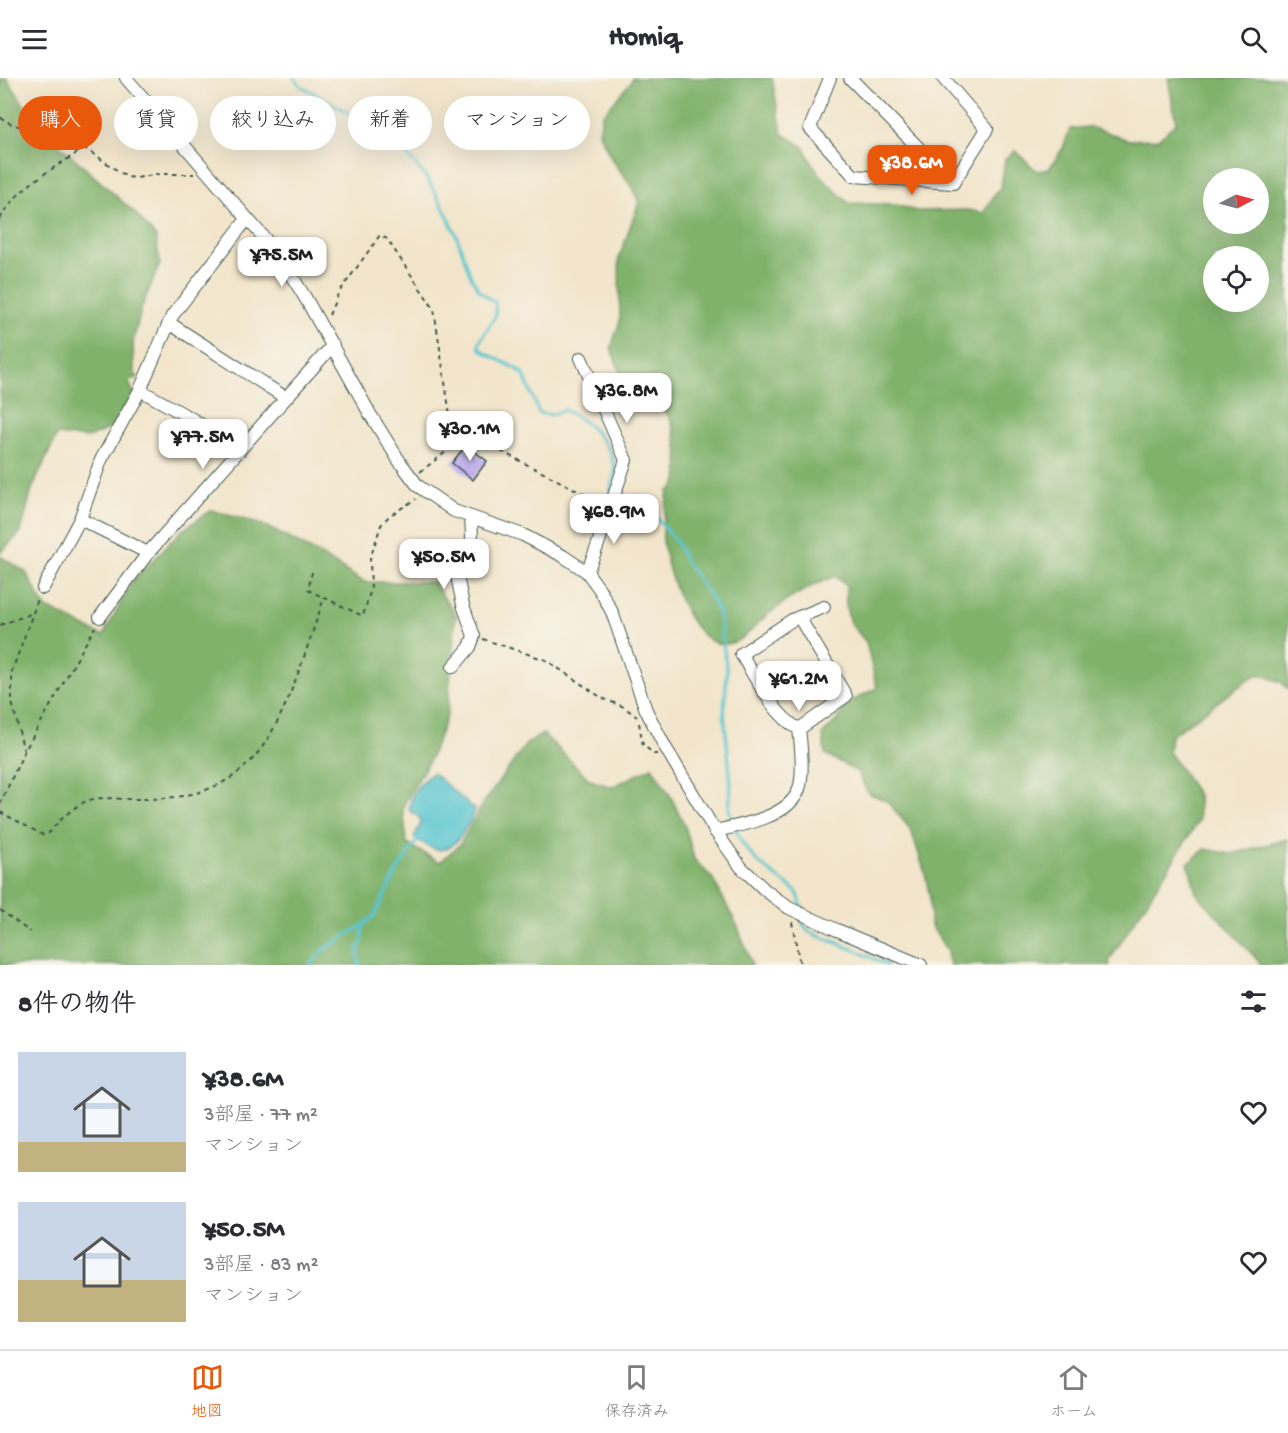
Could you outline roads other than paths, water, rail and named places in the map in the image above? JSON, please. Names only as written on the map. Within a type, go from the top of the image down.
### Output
[{"type":"street","points":[[126,78],[278,254],[333,345],[370,414],[412,478],[426,493],[454,512],[523,535],[563,556],[587,572],[612,612],[646,710],[715,831],[741,867],[765,890],[799,912],[921,965]]},
{"type":"street","points":[[830,78],[810,128],[854,176],[953,183]]},
{"type":"street","points":[[850,78],[953,183]]},
{"type":"street","points":[[943,78],[987,129],[953,183]]},
{"type":"street","points":[[43,588],[80,519],[101,460],[140,390],[169,322],[247,219]]},
{"type":"street","points":[[169,322],[286,398]]},
{"type":"street","points":[[100,617],[148,554],[333,345]]},
{"type":"street","points":[[581,358],[626,460],[587,572]]},
{"type":"street","points":[[140,390],[194,420],[240,450]]},
{"type":"street","points":[[453,667],[470,647],[474,636],[463,605],[457,576],[468,562],[473,547],[471,518]]},
{"type":"street","points":[[80,519],[148,554]]},
{"type":"street","points":[[799,729],[789,724],[780,715],[741,654],[799,617],[824,607]]},
{"type":"street","points":[[799,617],[846,696],[799,729]]},
{"type":"street","points":[[715,831],[767,818],[786,806],[799,790],[801,766],[799,729]]},
{"type":"water","points":[[433,773],[474,809],[473,815],[458,839],[453,845],[442,850],[429,847],[414,837],[421,823],[419,817],[409,810],[416,788]]},
{"type":"waterway","points":[[294,78],[301,86],[352,114],[384,136],[425,176],[451,222],[474,282],[486,297],[495,302],[496,315],[480,341],[479,347],[524,375],[539,413],[551,415],[564,410],[590,426],[603,441],[613,459],[615,472],[611,491]]},
{"type":"waterway","points":[[614,506],[615,509],[633,515],[654,516],[661,523],[677,543],[685,561],[712,599],[719,614],[727,672],[724,713],[731,784],[729,809],[734,823]]},
{"type":"waterway","points":[[736,829],[740,839],[753,856],[796,891],[802,909]]},
{"type":"waterway","points":[[359,965],[358,949],[362,942],[363,925],[374,916],[398,869],[419,838]]},
{"type":"waterway","points":[[802,919],[809,932],[887,965]]},
{"type":"waterway","points":[[310,965],[326,948],[363,925]]}]
